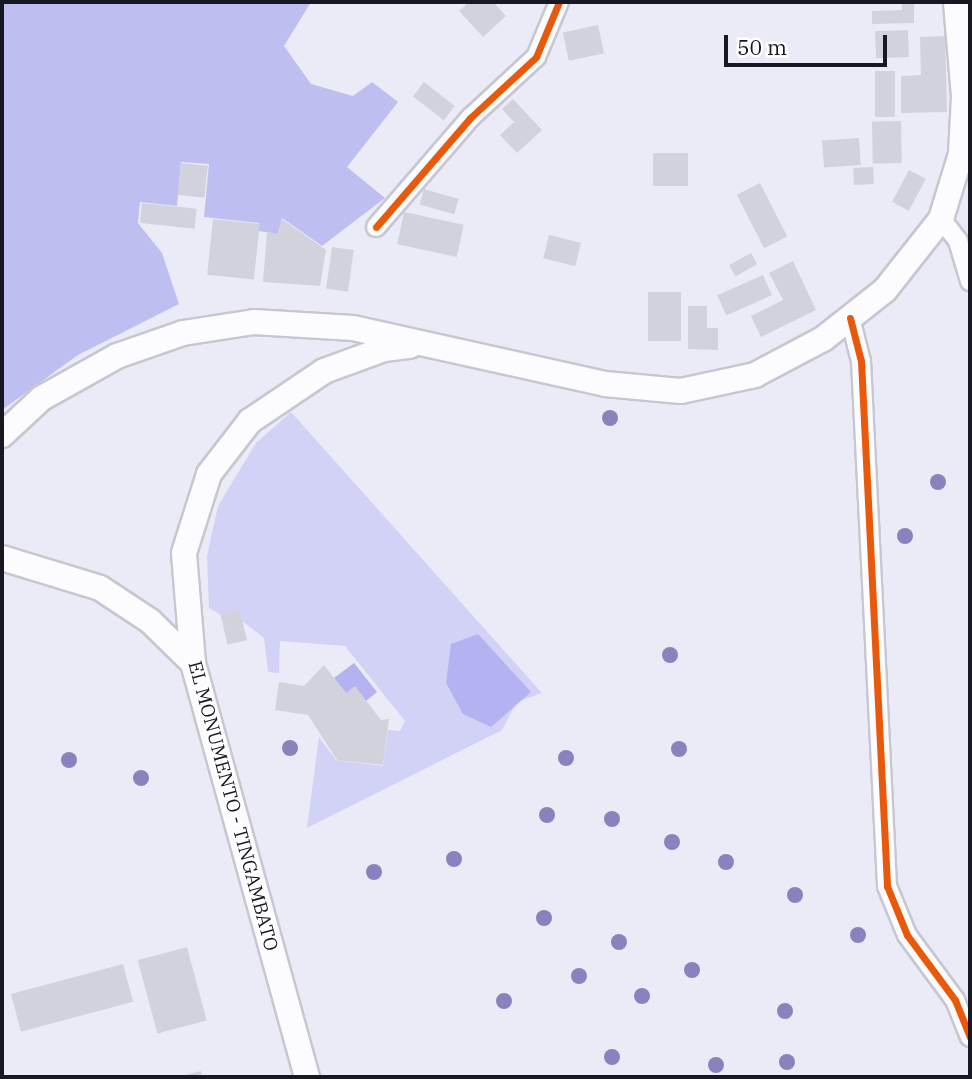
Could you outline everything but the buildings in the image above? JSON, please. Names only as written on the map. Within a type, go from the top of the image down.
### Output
[{"type":"main road","points":[[2,435],[77,375],[206,328],[328,325],[605,384],[681,391],[755,375],[850,318],[885,290],[941,219],[961,154],[964,96],[956,2]]},
{"type":"main road","name":"EL MONUMENTO - TINGAMBATO","points":[[307,1077],[192,663],[184,553],[200,494],[220,455],[250,421],[324,371],[384,349],[438,350]]},
{"type":"main road","points":[[2,558],[100,587],[150,621],[192,663]]},
{"type":"street","points":[[376,227],[470,118],[536,57],[559,2]]},
{"type":"street","points":[[941,219],[958,242],[970,281]]},
{"type":"street","points":[[850,318],[861,362],[887,886],[907,935],[955,1000],[970,1037]]},
{"type":"shaded area","points":[[2,2],[311,2],[284,46],[311,84],[353,96],[372,82],[398,102],[347,167],[385,198],[322,246],[282,218],[278,234],[259,231],[259,223],[204,217],[209,164],[181,162],[177,206],[140,202],[138,223],[162,253],[179,304],[78,355],[2,410]]},
{"type":"shaded area","points":[[291,412],[542,693],[517,702],[502,730],[307,828],[319,737],[336,760],[383,766],[388,730],[400,731],[405,721],[345,646],[280,641],[279,673],[268,672],[264,638],[242,621],[240,611],[221,615],[209,608],[207,556],[218,506],[256,443]]},
{"type":"shaded area","points":[[478,634],[531,692],[491,727],[463,714],[446,683],[451,644]]},
{"type":"shaded area","points":[[354,663],[377,692],[366,701],[346,693],[334,678]]},
{"type":"cycle path","points":[[376,227],[470,118],[536,57],[559,2]]},
{"type":"cycle path","points":[[850,318],[861,361],[887,886],[907,935],[955,1000],[970,1037]]}]
